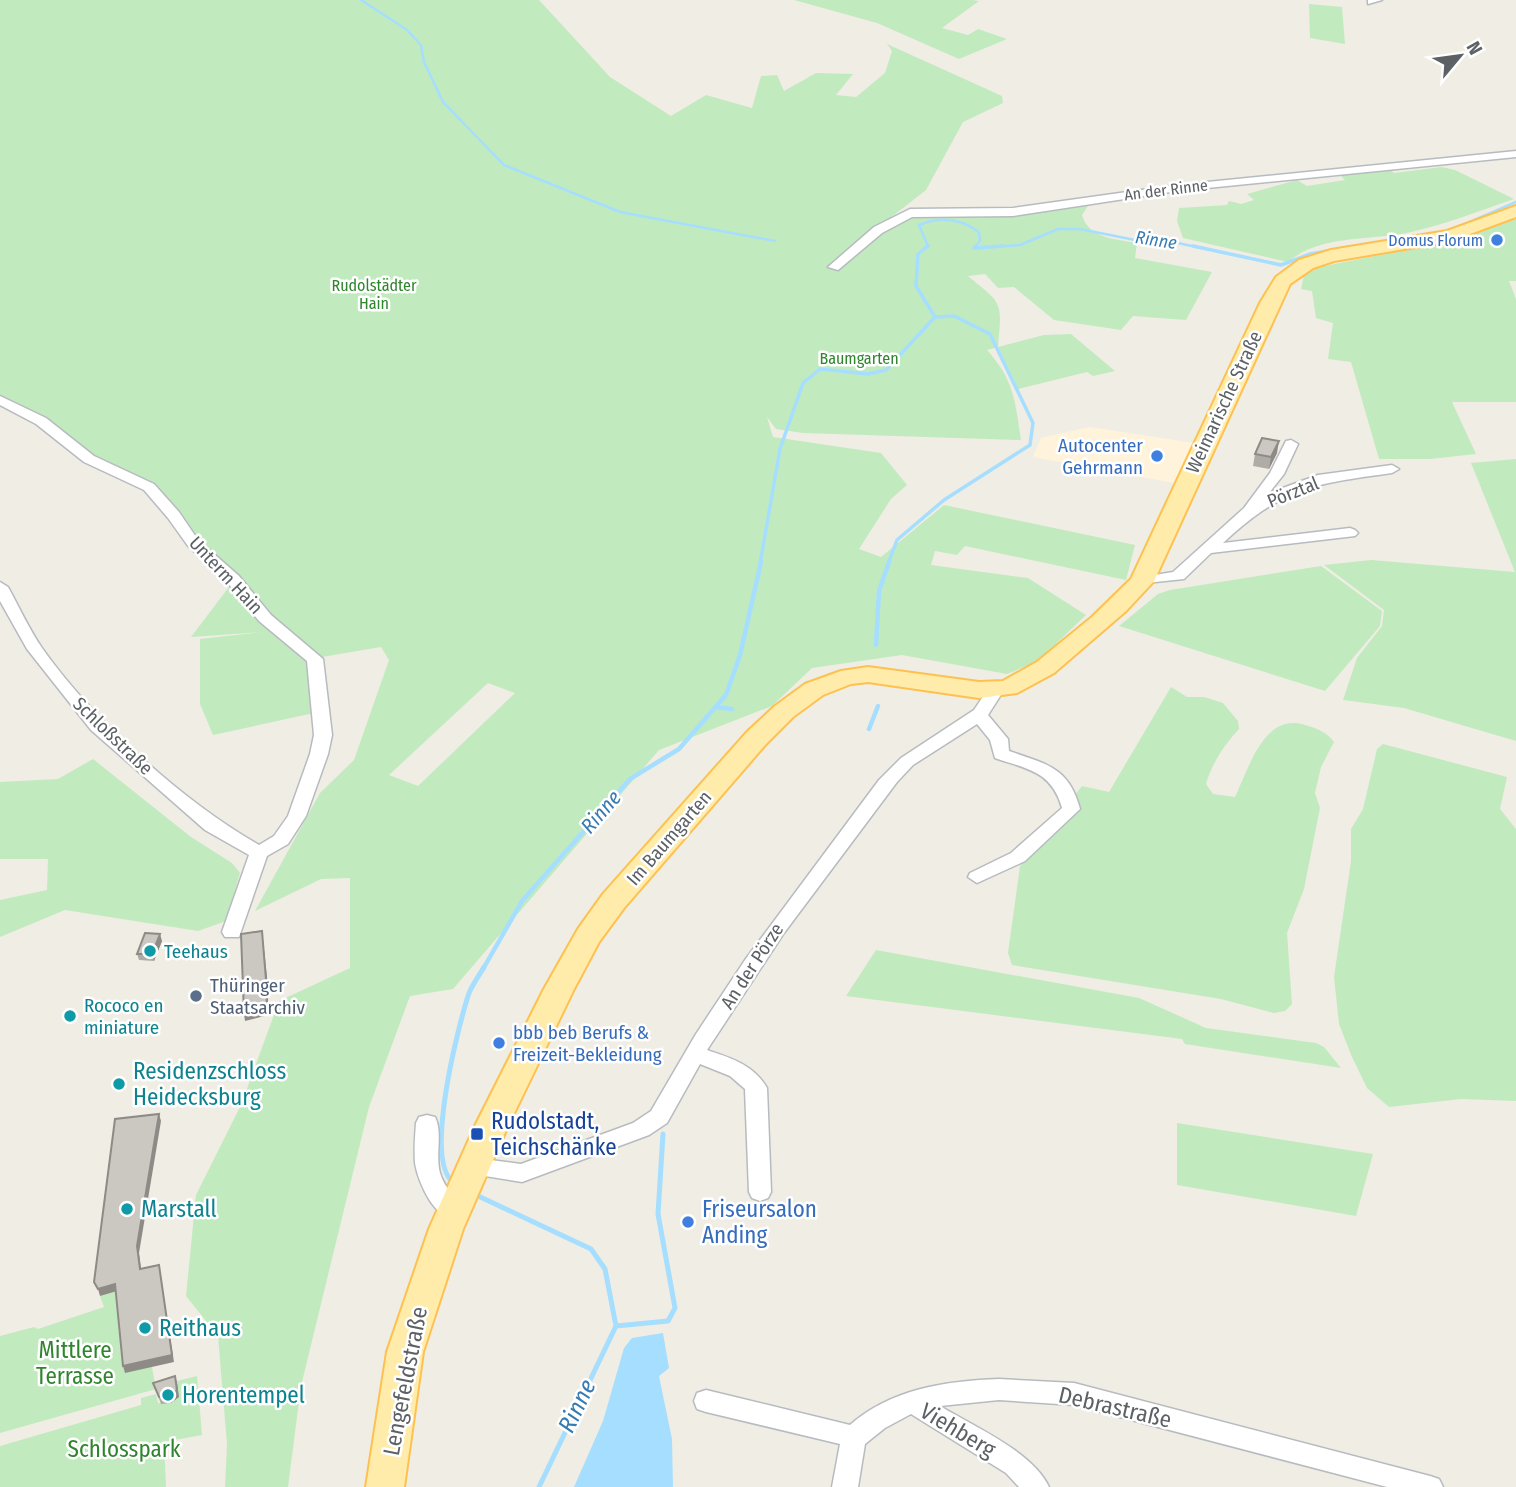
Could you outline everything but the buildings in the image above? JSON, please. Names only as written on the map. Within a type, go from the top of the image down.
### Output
[{"type":"main road","name":"Weimarische Straße","points":[[996,690],[1015,686],[1041,672],[1120,604],[1142,581],[1270,303],[1292,271],[1331,256],[1451,236],[1516,211]]},
{"type":"main road","name":"Im Baumgarten","points":[[464,1188],[551,1005],[600,919],[683,820],[784,712],[828,683],[858,676],[915,677],[973,690],[996,690]]},
{"type":"main road","name":"Lengefeldstraße","points":[[385,1487],[406,1349],[427,1277],[464,1188]]},
{"type":"street","name":"An der Rinne","points":[[834,267],[878,230],[910,214],[1013,212],[1190,187],[1516,154]]},
{"type":"street","name":"Unterm Hain","points":[[0,400],[41,421],[89,459],[149,487],[174,515],[193,543],[233,579],[265,618],[315,660],[323,735],[319,754],[297,816],[281,840],[259,853]]},
{"type":"street","points":[[1247,512],[1277,474],[1291,444]]},
{"type":"street","name":"Pörztal","points":[[1142,581],[1178,576],[1247,512],[1288,489],[1318,479],[1392,469]]},
{"type":"street","name":"Pörztal","points":[[1210,549],[1350,533]]},
{"type":"street","name":"Schloßstraße","points":[[0,587],[35,649],[97,726],[212,826],[259,853]]},
{"type":"street","name":"An der Pörze","points":[[464,1188],[522,1173],[641,1129],[659,1116],[769,937],[889,779],[929,744],[979,715],[991,705],[996,690]]},
{"type":"street","points":[[977,877],[1018,858],[1071,809],[1065,783],[1057,776],[1001,754],[999,739],[979,715]]},
{"type":"street","points":[[232,932],[259,853]]},
{"type":"street","points":[[695,1054],[740,1071],[750,1077],[756,1088],[760,1192]]},
{"type":"street","points":[[427,1123],[425,1160],[427,1176],[435,1192],[464,1188]]},
{"type":"street","name":"Debrastraße","points":[[855,1437],[870,1423],[911,1401],[985,1391],[1038,1390],[1074,1394],[1430,1487]]},
{"type":"street","points":[[706,1401],[855,1437],[845,1487]]},
{"type":"street","name":"Viehberg","points":[[911,1401],[1015,1465],[1036,1487]]},
{"type":"shaded area","points":[[1090,427],[1194,443],[1174,483],[1033,457],[1041,438]]},
{"type":"green space","name":"Rudolstädter Hain","points":[[0,0],[539,0],[610,77],[671,116],[706,95],[752,108],[761,76],[777,75],[784,91],[816,73],[853,74],[836,95],[856,97],[885,73],[892,51],[887,44],[1002,96],[1003,103],[963,122],[926,190],[834,262],[907,218],[1013,214],[1090,203],[1082,215],[1086,223],[1104,237],[1137,243],[1135,258],[1212,272],[1186,320],[1133,316],[1121,330],[1054,320],[1014,287],[998,288],[985,274],[968,276],[998,305],[998,347],[987,350],[1003,371],[1012,391],[1021,440],[803,433],[776,429],[767,417],[773,437],[881,453],[907,485],[891,499],[859,549],[881,557],[944,505],[1135,545],[1126,580],[965,546],[957,555],[935,551],[931,565],[1028,578],[1086,615],[1038,661],[1007,674],[902,655],[812,668],[772,706],[659,750],[453,989],[410,996],[369,1107],[301,1386],[288,1487],[225,1487],[227,1444],[218,1336],[186,1296],[196,1195],[241,1105],[279,1001],[350,968],[350,878],[321,879],[255,911],[320,793],[354,760],[389,660],[381,647],[310,659],[314,713],[213,735],[200,704],[200,639],[263,632],[191,637],[235,579],[195,543],[152,485],[106,465],[42,419],[0,396]],"holes":[[[488,683],[515,693],[418,786],[389,775]]]},
{"type":"green space","points":[[794,0],[979,1],[942,28],[968,35],[978,29],[1007,39],[959,59],[877,23]]},
{"type":"green space","points":[[1309,4],[1342,7],[1345,44],[1310,38]]},
{"type":"green space","points":[[1442,167],[1455,170],[1514,199],[1411,232],[1315,247],[1288,262],[1183,238],[1177,221],[1179,208],[1227,205],[1229,201],[1241,204],[1254,200],[1247,194],[1297,180],[1307,186],[1345,180],[1338,173],[1390,169],[1394,173]]},
{"type":"green space","points":[[1516,219],[1516,281],[1509,281],[1516,299],[1516,402],[1452,402],[1476,454],[1430,459],[1379,459],[1351,362],[1328,359],[1333,323],[1316,318],[1312,291],[1301,289],[1305,270],[1454,240]]},
{"type":"green space","points":[[1071,334],[1115,371],[1093,376],[1087,372],[1018,389],[998,347],[1044,335]]},
{"type":"green space","points":[[1516,459],[1516,741],[1404,708],[1343,700],[1357,658],[1382,626],[1384,610],[1324,565],[1371,560],[1515,572],[1471,463]]},
{"type":"green space","points":[[1321,566],[1382,611],[1380,626],[1325,691],[1119,626],[1158,594],[1170,590]]},
{"type":"green space","points":[[1171,687],[1187,697],[1204,697],[1223,703],[1238,721],[1239,729],[1219,755],[1206,784],[1213,794],[1235,797],[1260,745],[1279,727],[1291,723],[1305,725],[1321,731],[1334,742],[1321,767],[1315,793],[1320,808],[1304,889],[1287,933],[1292,1004],[1285,1011],[1274,1013],[1221,999],[1012,965],[1008,953],[1020,866],[1082,786],[1109,792]]},
{"type":"green space","points":[[1383,744],[1507,777],[1500,809],[1516,829],[1516,1101],[1461,1099],[1389,1107],[1367,1088],[1339,1024],[1334,977],[1351,861],[1351,829],[1363,809],[1377,749]]},
{"type":"green space","points":[[93,759],[191,837],[232,863],[240,873],[226,921],[198,931],[65,910],[0,937],[0,900],[47,890],[48,859],[0,859],[0,782],[58,779]]},
{"type":"green space","points":[[876,950],[1139,998],[1206,1028],[1316,1043],[1324,1047],[1341,1068],[1185,1044],[1182,1039],[846,996]]},
{"type":"green space","points":[[1177,1123],[1373,1154],[1356,1216],[1177,1185]]},
{"type":"green space","name":"Mittlere Terrasse","points":[[117,1288],[152,1367],[156,1389],[0,1433],[0,1336],[34,1327],[38,1329],[104,1307],[100,1296]]},
{"type":"green space","name":"Schlosspark","points":[[197,1376],[202,1435],[164,1442],[166,1487],[0,1487],[0,1446],[141,1405],[141,1398],[156,1394],[158,1403],[171,1403],[179,1397],[177,1381]]},
{"type":"water","points":[[663,1333],[669,1368],[659,1376],[672,1439],[673,1487],[574,1487],[603,1421],[624,1348],[632,1338]]},
{"type":"waterway","points":[[361,0],[407,30],[421,45],[424,62],[443,102],[504,165],[620,212],[775,241]]},
{"type":"waterway","name":"Rinne","points":[[1456,228],[1516,202]]},
{"type":"waterway","name":"Rinne","points":[[928,246],[919,225],[935,220],[950,220],[979,232],[980,241],[974,248]]},
{"type":"waterway","name":"Rinne","points":[[976,248],[1020,245],[1058,229],[1080,229],[1135,240],[1164,240],[1201,248]]},
{"type":"waterway","name":"Rinne","points":[[928,246],[918,254],[916,286],[935,317]]},
{"type":"waterway","name":"Rinne","points":[[974,248],[1003,246]]},
{"type":"waterway","name":"Rinne","points":[[1193,246],[1281,265],[1310,254],[1357,246]]},
{"type":"waterway","name":"Rinne","points":[[1347,248],[1358,246]]},
{"type":"waterway","name":"Rinne","points":[[888,564],[897,540],[944,500],[1030,445],[1033,423],[990,334],[954,316],[935,317]]},
{"type":"waterway","name":"Rinne","points":[[760,564],[780,449],[803,383],[820,369],[868,374],[886,370],[935,317]]},
{"type":"waterway","name":"Rinne","points":[[716,707],[726,695],[740,655],[761,562]]},
{"type":"waterway","name":"Rinne","points":[[876,645],[879,591],[889,562]]},
{"type":"waterway","name":"Rinne","points":[[869,729],[878,706]]},
{"type":"waterway","name":"Rinne","points":[[483,969],[522,901],[630,779],[679,749],[716,707]]},
{"type":"waterway","points":[[716,707],[732,709]]},
{"type":"waterway","name":"Rinne","points":[[454,1183],[445,1170],[442,1149],[446,1094],[468,996],[484,967]]},
{"type":"waterway","name":"Rinne","points":[[616,1326],[668,1321],[675,1308],[658,1214],[663,1134]]},
{"type":"waterway","name":"Rinne","points":[[474,1194],[591,1249],[605,1269],[616,1326]]},
{"type":"waterway","name":"Rinne","points":[[539,1487],[616,1326]]},
{"type":"place","name":"Domus Florum","points":[[1497,240]]},
{"type":"place","name":"Autocenter Gehrmann","points":[[1157,456]]},
{"type":"place","name":"Teehaus","points":[[150,951]]},
{"type":"place","name":"Thüringer Staatsarchiv","points":[[196,996]]},
{"type":"place","name":"Rococo en miniature","points":[[70,1016]]},
{"type":"place","name":"bbb beb Berufs & Freizeit-Bekleidung","points":[[499,1043]]},
{"type":"place","name":"Residenzschloss Heidecksburg","points":[[119,1084]]},
{"type":"place","name":"Rudolstadt, Teichschänke","points":[[477,1134]]},
{"type":"place","name":"Marstall","points":[[127,1209]]},
{"type":"place","name":"Friseursalon Anding","points":[[688,1222]]},
{"type":"place","name":"Reithaus","points":[[145,1328]]},
{"type":"place","name":"Horentempel","points":[[168,1395]]},
{"type":"park label","name":"Baumgarten","points":[[859,358]]}]
